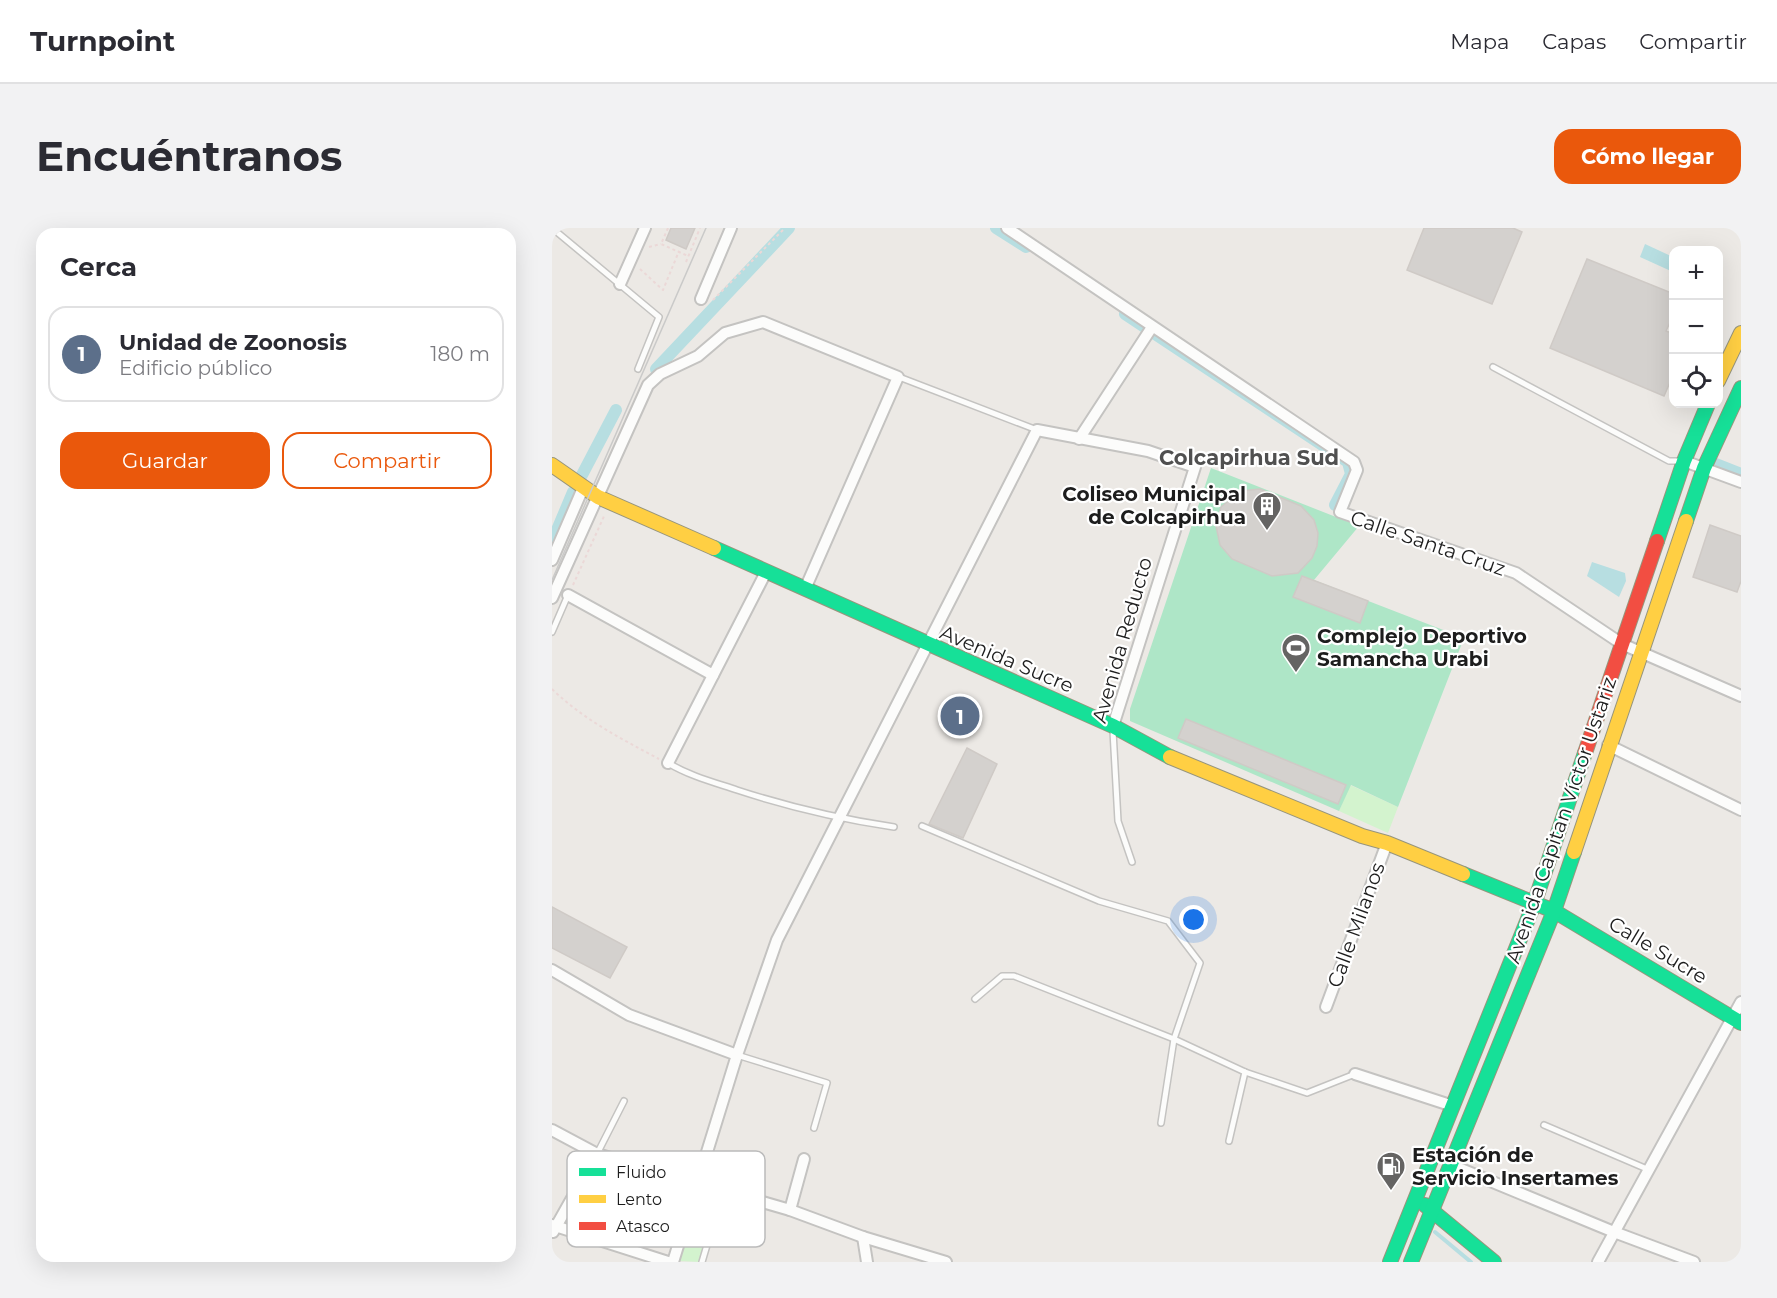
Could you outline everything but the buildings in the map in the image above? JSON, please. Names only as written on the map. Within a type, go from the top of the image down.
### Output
[{"type":"main road","points":[[1723,372],[1741,333]]},
{"type":"main road","name":"Avenida Capitan Víctor Ustariz","points":[[1411,1262],[1554,911],[1608,745],[1704,468],[1741,388]]},
{"type":"main road","name":"Avenida Capitan Víctor Ustariz","points":[[1390,1262],[1534,904],[1684,461],[1706,408]]},
{"type":"main road","name":"Avenida Sucre","points":[[552,465],[604,500],[926,645],[1113,726],[1160,752],[1362,836],[1387,843],[1554,911]]},
{"type":"main road","name":"Calle Sucre","points":[[1554,911],[1737,1020]]},
{"type":"main road","points":[[1414,1200],[1433,1209],[1494,1262]]},
{"type":"street","points":[[620,284],[645,228]]},
{"type":"street","points":[[701,299],[731,228]]},
{"type":"street","name":"Calle Santa Cruz","points":[[1007,228],[1354,462],[1357,471],[1340,512],[1516,573],[1622,644],[1741,696]]},
{"type":"street","points":[[552,598],[604,500],[638,402],[648,385],[660,374],[698,356],[725,333],[763,322],[898,377],[805,589]]},
{"type":"street","points":[[708,1151],[737,1055],[777,940],[1037,430],[1079,439],[1152,327]]},
{"type":"street","name":"Avenida Reducto","points":[[1079,439],[1101,440],[1148,451],[1195,467],[1113,726]]},
{"type":"street","points":[[1684,461],[1741,482]]},
{"type":"street","points":[[552,560],[583,488]]},
{"type":"street","points":[[668,763],[766,572]]},
{"type":"street","points":[[568,596],[713,675]]},
{"type":"street","points":[[1608,745],[1741,810]]},
{"type":"street","name":"Calle Milanos","points":[[1326,1007],[1387,843]]},
{"type":"street","points":[[552,970],[629,1015],[737,1055]]},
{"type":"street","points":[[1598,1262],[1647,1169],[1737,1020],[1741,1002]]},
{"type":"street","points":[[1355,1074],[1453,1106]]},
{"type":"street","points":[[552,1130],[591,1151]]},
{"type":"street","points":[[790,1210],[804,1159]]},
{"type":"street","points":[[1449,1164],[1614,1232],[1694,1262]]},
{"type":"street","points":[[765,1203],[863,1238],[946,1262]]},
{"type":"street","points":[[553,1229],[567,1205]]},
{"type":"street","points":[[863,1238],[867,1262]]},
{"type":"street","points":[[616,1247],[668,1262]]},
{"type":"street","points":[[673,1262],[678,1247]]},
{"type":"lane","points":[[552,228],[660,317],[638,369]]},
{"type":"lane","points":[[1493,367],[1669,461],[1684,461]]},
{"type":"lane","points":[[898,377],[1037,430]]},
{"type":"lane","points":[[552,632],[568,596]]},
{"type":"lane","name":"Avenida Reducto","points":[[1113,726],[1118,821],[1132,862]]},
{"type":"lane","points":[[668,763],[686,774],[781,805],[840,819],[894,827]]},
{"type":"lane","points":[[922,826],[1099,901],[1168,921],[1200,963],[1174,1039],[1161,1123]]},
{"type":"lane","points":[[975,999],[1002,976],[1014,976],[1174,1039],[1245,1072],[1307,1093],[1355,1074]]},
{"type":"lane","points":[[737,1055],[827,1083],[814,1128]]},
{"type":"lane","points":[[1229,1142],[1245,1072]]},
{"type":"lane","points":[[599,1151],[624,1101]]},
{"type":"lane","points":[[1544,1125],[1647,1169]]},
{"type":"lane","points":[[702,1262],[706,1247]]},
{"type":"path","points":[[661,244],[668,228]]},
{"type":"path","points":[[686,262],[700,228]]},
{"type":"path","points":[[701,299],[708,303],[716,299],[785,228]]},
{"type":"path","points":[[646,255],[649,247],[661,244],[688,255]]},
{"type":"path","points":[[643,262],[639,270],[663,290],[679,252]]},
{"type":"path","points":[[568,596],[604,500]]},
{"type":"path","points":[[552,688],[572,708],[606,731],[668,763]]},
{"type":"green space","name":"Complejo Deportivo Samancha Urabi","points":[[1211,468],[1359,526],[1314,580],[1464,638],[1398,807],[1351,785],[1339,811],[1130,721],[1130,709]]},
{"type":"green space","points":[[1350,785],[1398,807],[1388,833],[1339,811]]},
{"type":"green space","points":[[683,1247],[705,1247],[700,1262],[679,1261]]},
{"type":"water","points":[[1645,244],[1669,255],[1669,270],[1640,257]]},
{"type":"water","points":[[1592,562],[1625,573],[1626,581],[1619,597],[1587,576]]},
{"type":"waterway","points":[[656,369],[789,228]]},
{"type":"waterway","points":[[996,228],[1026,247]]},
{"type":"waterway","points":[[1125,314],[1348,462],[1351,474],[1335,505]]},
{"type":"waterway","points":[[582,475],[616,410]]},
{"type":"waterway","points":[[1716,464],[1741,474]]},
{"type":"waterway","points":[[552,542],[573,492]]},
{"type":"waterway","points":[[1435,1232],[1471,1262]]},
{"type":"tram line","points":[[552,580],[706,228]]},
{"type":"traffic: fast","points":[[1686,521],[1704,468],[1741,388]]},
{"type":"traffic: fast","points":[[1657,541],[1684,461],[1706,408]]},
{"type":"traffic: fast","points":[[714,548],[1113,726],[1170,757]]},
{"type":"traffic: fast","points":[[1390,1262],[1534,904],[1585,753]]},
{"type":"traffic: fast","points":[[1411,1262],[1554,911],[1574,852]]},
{"type":"traffic: fast","points":[[1463,874],[1554,911],[1741,1023]]},
{"type":"traffic: fast","points":[[1425,1205],[1494,1262]]},
{"type":"traffic: slow","points":[[1723,371],[1741,333]]},
{"type":"traffic: slow","points":[[552,465],[598,497],[714,548]]},
{"type":"traffic: slow","points":[[1574,852],[1686,521]]},
{"type":"traffic: slow","points":[[1170,757],[1362,836],[1387,843],[1463,874]]},
{"type":"traffic: jam","points":[[1585,753],[1657,541]]},
{"type":"place","name":"Coliseo Municipal de Colcapirhua","points":[[1267,532]]},
{"type":"place","name":"Complejo Deportivo Samancha Urabi","points":[[1296,674]]},
{"type":"place","name":"Unidad de Zoonosis","points":[[960,716]]},
{"type":"place","name":"Estación de Servicio Insertames","points":[[1391,1192]]},
{"type":"district","name":"Colcapirhua Sud","points":[[1249,458]]}]
